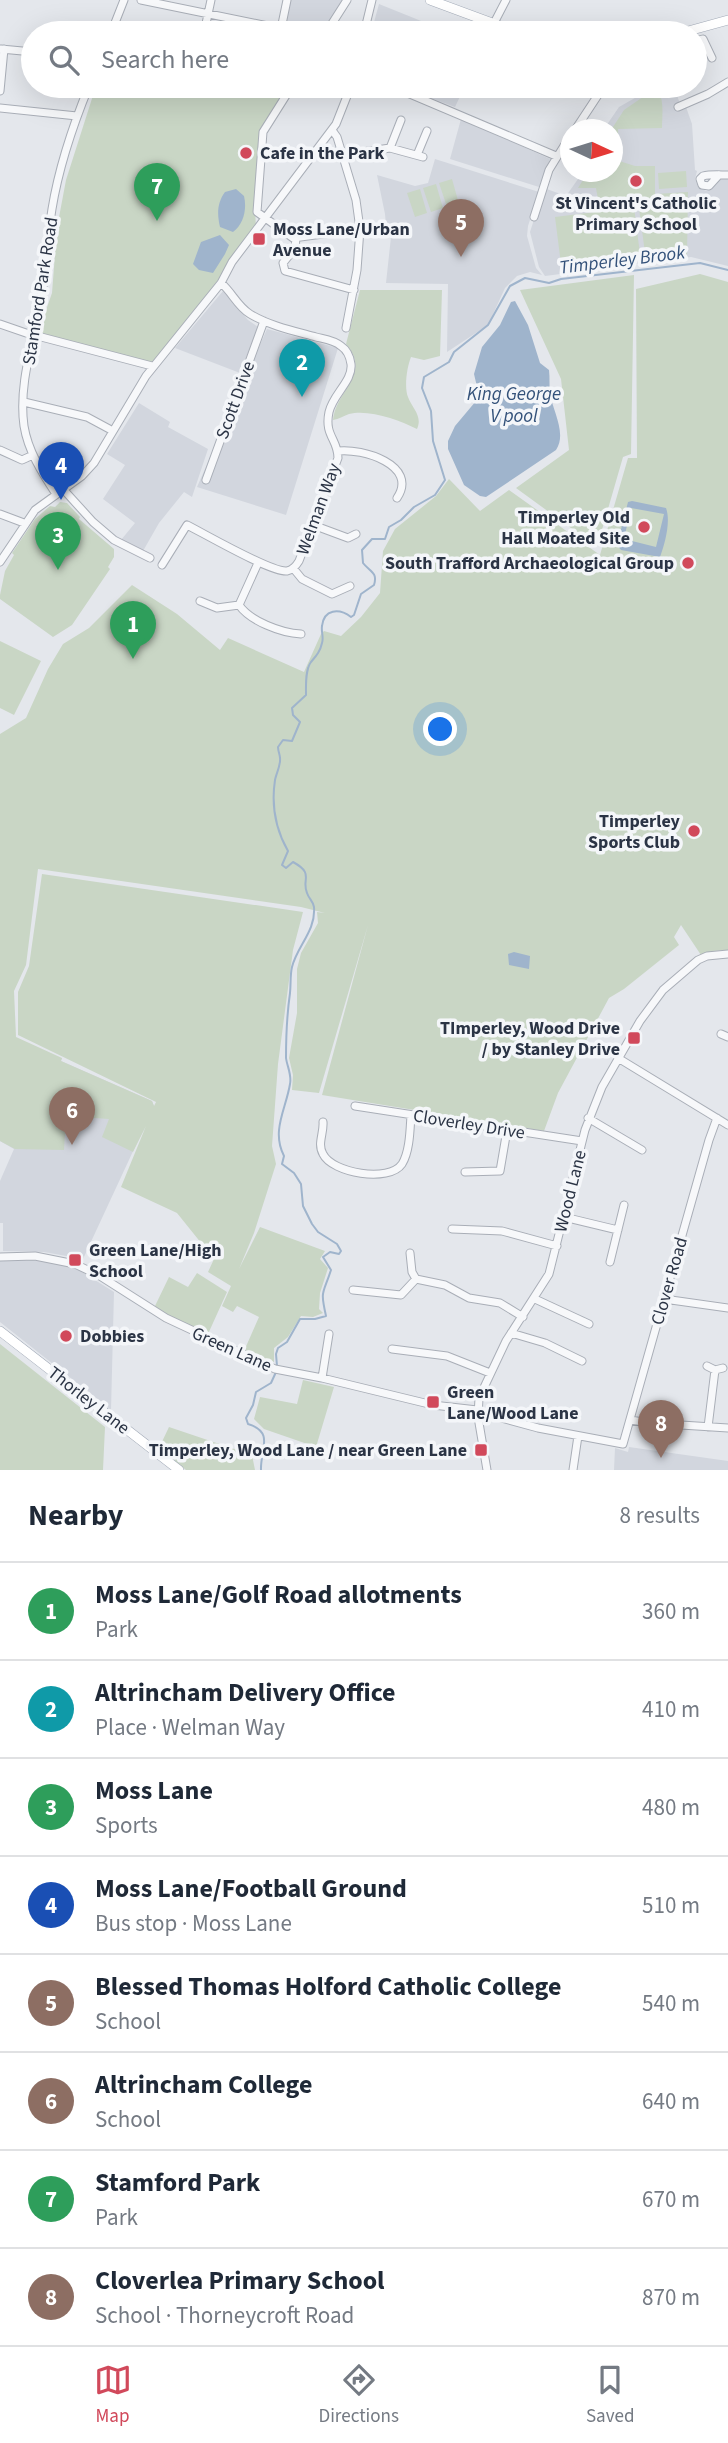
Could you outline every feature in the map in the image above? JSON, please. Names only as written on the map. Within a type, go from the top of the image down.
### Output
[{"type":"main road","points":[[430,0],[483,21]]},
{"type":"main road","points":[[707,26],[728,20]]},
{"type":"main road","name":"Thorley Lane","points":[[0,1331],[179,1470]]},
{"type":"street","points":[[116,21],[124,0]]},
{"type":"street","points":[[141,0],[242,21]]},
{"type":"street","points":[[207,21],[211,0]]},
{"type":"street","points":[[283,21],[287,0]]},
{"type":"street","points":[[334,21],[347,0]]},
{"type":"street","points":[[368,21],[372,0]]},
{"type":"street","points":[[495,21],[506,0]]},
{"type":"street","points":[[707,48],[712,58]]},
{"type":"street","points":[[0,91],[2,49],[21,51]]},
{"type":"street","points":[[707,92],[728,82]]},
{"type":"street","name":"Stamford Park Road","points":[[84,98],[56,191],[43,292],[33,335],[24,402],[24,428],[33,455],[59,491],[114,540],[150,558]]},
{"type":"street","points":[[284,98],[263,134],[256,210],[265,220],[296,238],[360,229]]},
{"type":"street","points":[[0,562],[24,523],[38,507],[88,470],[152,366],[221,283],[232,262],[332,130],[347,98]]},
{"type":"street","points":[[420,98],[556,156]]},
{"type":"street","points":[[582,119],[596,98]]},
{"type":"street","points":[[678,107],[696,98]]},
{"type":"street","points":[[0,108],[77,117]]},
{"type":"street","points":[[390,148],[401,120]]},
{"type":"street","points":[[332,130],[337,137],[356,200],[360,229],[354,290],[346,328]]},
{"type":"street","points":[[342,155],[390,148],[420,156],[427,131]]},
{"type":"street","points":[[534,217],[560,150]]},
{"type":"street","points":[[719,175],[728,175]]},
{"type":"street","points":[[296,238],[295,248],[283,264],[285,271],[354,290]]},
{"type":"street","points":[[221,283],[242,308],[264,321]]},
{"type":"street","name":"Welman Way","points":[[162,565],[187,525],[258,563],[280,571],[293,568],[299,561],[338,451],[328,431],[331,402],[348,379],[351,368],[349,356],[338,344],[264,321]]},
{"type":"street","name":"Scott Drive","points":[[206,480],[264,321]]},
{"type":"street","points":[[0,324],[152,366]]},
{"type":"street","points":[[24,402],[87,417],[113,431]]},
{"type":"street","points":[[0,450],[22,460],[33,455]]},
{"type":"street","points":[[338,451],[358,452],[389,463],[405,488],[397,498]]},
{"type":"street","points":[[0,514],[24,523]]},
{"type":"street","points":[[313,525],[348,538],[356,534]]},
{"type":"street","points":[[239,605],[258,563]]},
{"type":"street","points":[[293,568],[302,579],[332,594],[350,586]]},
{"type":"street","points":[[200,601],[217,608],[239,605]]},
{"type":"street","points":[[239,605],[249,616],[301,634]]},
{"type":"street","name":"Wood Lane","points":[[487,1470],[477,1414],[479,1398],[512,1333],[549,1275],[588,1118],[618,1058],[648,1009],[671,982],[703,957],[728,954]]},
{"type":"street","points":[[618,1058],[728,1125]]},
{"type":"street","name":"Cloverley Drive","points":[[355,1106],[582,1142]]},
{"type":"street","points":[[323,1122],[325,1136],[321,1152],[333,1164],[360,1172],[384,1175],[398,1168],[403,1161],[411,1115]]},
{"type":"street","points":[[588,1118],[642,1150]]},
{"type":"street","name":"Clover Road","points":[[624,1444],[709,1140],[718,1118]]},
{"type":"street","points":[[465,1171],[500,1171],[507,1130]]},
{"type":"street","points":[[610,1262],[624,1205]]},
{"type":"street","points":[[564,1217],[618,1230]]},
{"type":"street","points":[[452,1230],[502,1231],[557,1246]]},
{"type":"street","points":[[410,1253],[416,1279]]},
{"type":"street","name":"Green Lane","points":[[0,1257],[35,1256],[75,1264],[100,1276],[166,1318],[277,1370],[323,1378],[426,1404],[624,1444]]},
{"type":"street","points":[[356,1294],[375,1291],[401,1295],[416,1279]]},
{"type":"street","points":[[416,1279],[445,1285],[469,1298],[500,1303],[523,1317]]},
{"type":"street","points":[[535,1299],[589,1324]]},
{"type":"street","points":[[664,1299],[728,1308]]},
{"type":"street","points":[[512,1333],[545,1343],[582,1359],[578,1369]]},
{"type":"street","points":[[323,1378],[330,1334]]},
{"type":"street","points":[[318,1346],[327,1349]]},
{"type":"street","points":[[392,1349],[447,1356],[490,1373]]},
{"type":"street","points":[[708,1427],[715,1368]]},
{"type":"street","points":[[630,1420],[728,1428]]},
{"type":"street","points":[[573,1470],[578,1436]]},
{"type":"shaded area","points":[[291,0],[344,0],[331,21],[286,21]]},
{"type":"shaded area","points":[[379,4],[421,21],[374,21]]},
{"type":"shaded area","points":[[431,98],[459,98],[455,107]]},
{"type":"shaded area","name":"St Vincent's Catholic Primary School","points":[[635,98],[678,98],[683,109],[686,107],[692,124],[697,171],[695,179],[698,187],[706,191],[712,189],[721,179],[728,179],[728,266],[691,257],[545,276],[539,267],[530,232],[544,188],[566,196],[576,182],[623,182],[623,119],[611,119],[619,107]]},
{"type":"shaded area","points":[[461,119],[550,159],[539,187],[450,159]]},
{"type":"shaded area","points":[[435,159],[539,192],[527,236],[536,268],[542,275],[530,272],[517,276],[505,288],[488,325],[447,352],[448,284],[386,283],[391,237],[387,236],[377,175],[415,186],[428,183]]},
{"type":"shaded area","points":[[223,291],[248,320],[258,327],[240,373],[175,348]]},
{"type":"shaded area","points":[[267,329],[338,348],[286,515],[197,487]]},
{"type":"shaded area","points":[[139,403],[170,422],[168,427],[208,449],[192,497],[184,492],[159,523],[143,551],[121,540],[135,523],[103,499],[125,465],[107,454]]},
{"type":"shaded area","points":[[62,1058],[61,1061],[152,1101],[154,1106],[83,1259],[44,1252],[3,1251],[3,1223],[0,1223],[0,1181],[14,1149],[0,1141],[0,1064]]},
{"type":"shaded area","name":"Dobbies","points":[[33,1260],[66,1265],[79,1270],[114,1292],[111,1410],[0,1322],[0,1261]]},
{"type":"shaded area","points":[[629,1447],[728,1461],[728,1470],[614,1470],[615,1448],[628,1452]]},
{"type":"green space","points":[[92,98],[282,98],[265,125],[255,208],[256,229],[151,364],[38,333],[52,293],[57,228],[66,180]]},
{"type":"green space","points":[[641,98],[661,98],[662,128],[623,129],[623,119],[618,119],[624,110]]},
{"type":"green space","points":[[623,162],[635,166],[655,166],[655,194],[688,192],[687,255],[646,260],[638,201],[599,205],[596,188],[578,188],[582,182],[623,182]]},
{"type":"green space","points":[[686,171],[687,187],[659,189],[658,173]]},
{"type":"green space","points":[[452,179],[459,204],[447,207],[439,183]]},
{"type":"green space","points":[[436,184],[443,208],[431,212],[423,188]]},
{"type":"green space","points":[[420,189],[427,213],[415,217],[407,193]]},
{"type":"green space","points":[[634,207],[640,254],[561,264],[555,217]]},
{"type":"green space","points":[[700,274],[728,282],[728,950],[701,955],[681,925],[674,937],[679,945],[609,998],[558,1093],[544,1131],[322,1095],[368,925],[319,1093],[292,1090],[293,1075],[289,1058],[297,1013],[297,969],[301,953],[318,923],[317,912],[325,913],[301,907],[38,869],[26,965],[14,991],[16,1037],[62,1058],[61,1061],[152,1101],[154,1106],[156,1102],[18,1035],[18,992],[29,966],[42,874],[303,912],[293,950],[278,1064],[272,1146],[276,1164],[254,1233],[239,1269],[260,1227],[325,1251],[320,1259],[328,1268],[320,1293],[319,1309],[323,1313],[313,1317],[301,1316],[288,1337],[274,1348],[274,1362],[244,1351],[259,1317],[237,1306],[233,1312],[222,1306],[231,1286],[208,1272],[214,1259],[177,1213],[121,1187],[146,1126],[133,1152],[102,1137],[109,1119],[66,1116],[64,1150],[15,1149],[0,1141],[0,734],[26,718],[48,669],[63,644],[89,628],[132,585],[177,614],[220,650],[228,638],[304,672],[321,634],[324,631],[341,636],[380,593],[383,551],[395,529],[436,496],[449,479],[480,511],[509,490],[600,555],[628,458],[637,458],[636,289]]},
{"type":"green space","points":[[634,275],[631,454],[623,457],[597,547],[516,488],[569,450],[561,379],[520,290]]},
{"type":"green space","points":[[360,290],[442,290],[440,356],[424,360],[411,357],[407,371],[407,393],[418,416],[417,429],[393,419],[366,413],[349,414],[333,420],[335,409],[354,373],[353,355],[346,344]]},
{"type":"green space","points":[[60,502],[67,503],[79,519],[114,549],[114,557],[108,567],[110,569],[72,625],[53,637],[0,599],[0,595],[5,571],[14,555],[12,553],[35,519],[50,506],[55,507]]},
{"type":"green space","points":[[0,641],[41,661],[14,715],[0,708]]},
{"type":"green space","points":[[197,1273],[227,1292],[208,1334],[165,1314],[155,1306],[169,1277],[188,1287]]},
{"type":"green space","points":[[0,1344],[105,1427],[103,1470],[0,1470]]},
{"type":"green space","points":[[303,1380],[334,1387],[316,1447],[264,1429],[254,1419],[260,1397],[297,1404]]},
{"type":"green space","points":[[169,1427],[252,1455],[255,1470],[186,1470],[159,1448]]},
{"type":"water","points":[[236,189],[244,196],[245,206],[242,221],[233,232],[220,227],[218,209],[225,192]]},
{"type":"water","points":[[220,235],[229,245],[225,254],[213,273],[199,270],[193,264],[201,242]]},
{"type":"water","name":"King George V pool","points":[[515,301],[528,325],[540,363],[549,370],[550,394],[558,422],[559,444],[556,450],[486,497],[464,485],[448,449],[448,441],[455,426],[476,401],[478,391],[474,374],[482,347],[500,325],[511,302]]},
{"type":"water","points":[[628,502],[666,508],[668,526],[660,557],[621,550],[617,545]],"holes":[[[631,508],[664,514],[656,547],[624,539]]]},
{"type":"water","points":[[514,952],[530,956],[529,969],[509,965],[508,954]]},
{"type":"waterway","name":"Timperley Brook","points":[[277,1366],[278,1348],[287,1342],[300,1319],[326,1316],[323,1292],[331,1270],[323,1257],[330,1252],[339,1254],[341,1251],[337,1244],[318,1232],[312,1224],[303,1206],[301,1184],[294,1173],[282,1164],[284,1156],[279,1138],[290,1081],[286,1050],[291,970],[312,924],[314,907],[306,888],[304,870],[293,862],[286,868],[282,865],[288,851],[280,835],[274,790],[280,761],[278,747],[283,740],[292,741],[300,722],[293,715],[292,708],[306,695],[308,669],[323,641],[323,620],[329,613],[337,611],[351,617],[354,615],[361,594],[374,585],[375,581],[374,575],[363,563],[362,550],[372,539],[385,539],[389,527],[414,507],[435,495],[445,480],[433,441],[431,411],[422,388],[424,377],[449,362],[454,352],[488,325],[510,286],[525,278],[549,283],[561,279],[700,263],[728,270]]},
{"type":"waterway","name":"Timperley Brook","points":[[261,1470],[264,1437],[256,1427],[248,1424],[246,1418],[256,1392],[271,1383],[276,1372]]},
{"type":"place","name":"Cafe in the Park","points":[[246,153]]},
{"type":"place","name":"St Vincent's Catholic Primary School","points":[[636,181]]},
{"type":"place","name":"Stamford Park","points":[[157,221]]},
{"type":"place","name":"Moss Lane/Urban Avenue","points":[[259,239]]},
{"type":"place","name":"Blessed Thomas Holford Catholic College","points":[[461,257]]},
{"type":"place","name":"Altrincham Delivery Office","points":[[302,397]]},
{"type":"place","name":"Moss Lane/Football Ground","points":[[61,500]]},
{"type":"place","name":"Timperley Old Hall Moated Site","points":[[644,527]]},
{"type":"place","name":"South Trafford Archaeological Group","points":[[688,563]]},
{"type":"place","name":"Moss Lane","points":[[58,570]]},
{"type":"place","name":"Moss Lane/Golf Road allotments","points":[[133,659]]},
{"type":"place","name":"Timperley Sports Club","points":[[694,831]]},
{"type":"place","name":"TImperley, Wood Drive / by Stanley Drive","points":[[634,1038]]},
{"type":"place","name":"Altrincham College","points":[[72,1145]]},
{"type":"place","name":"Green Lane/High School","points":[[75,1260]]},
{"type":"place","name":"Dobbies","points":[[66,1336]]},
{"type":"place","name":"Green Lane/Wood Lane","points":[[433,1402]]},
{"type":"place","name":"Timperley, Wood Lane / near Green Lane","points":[[481,1450]]},
{"type":"place","name":"Cloverlea Primary School","points":[[661,1458]]}]
